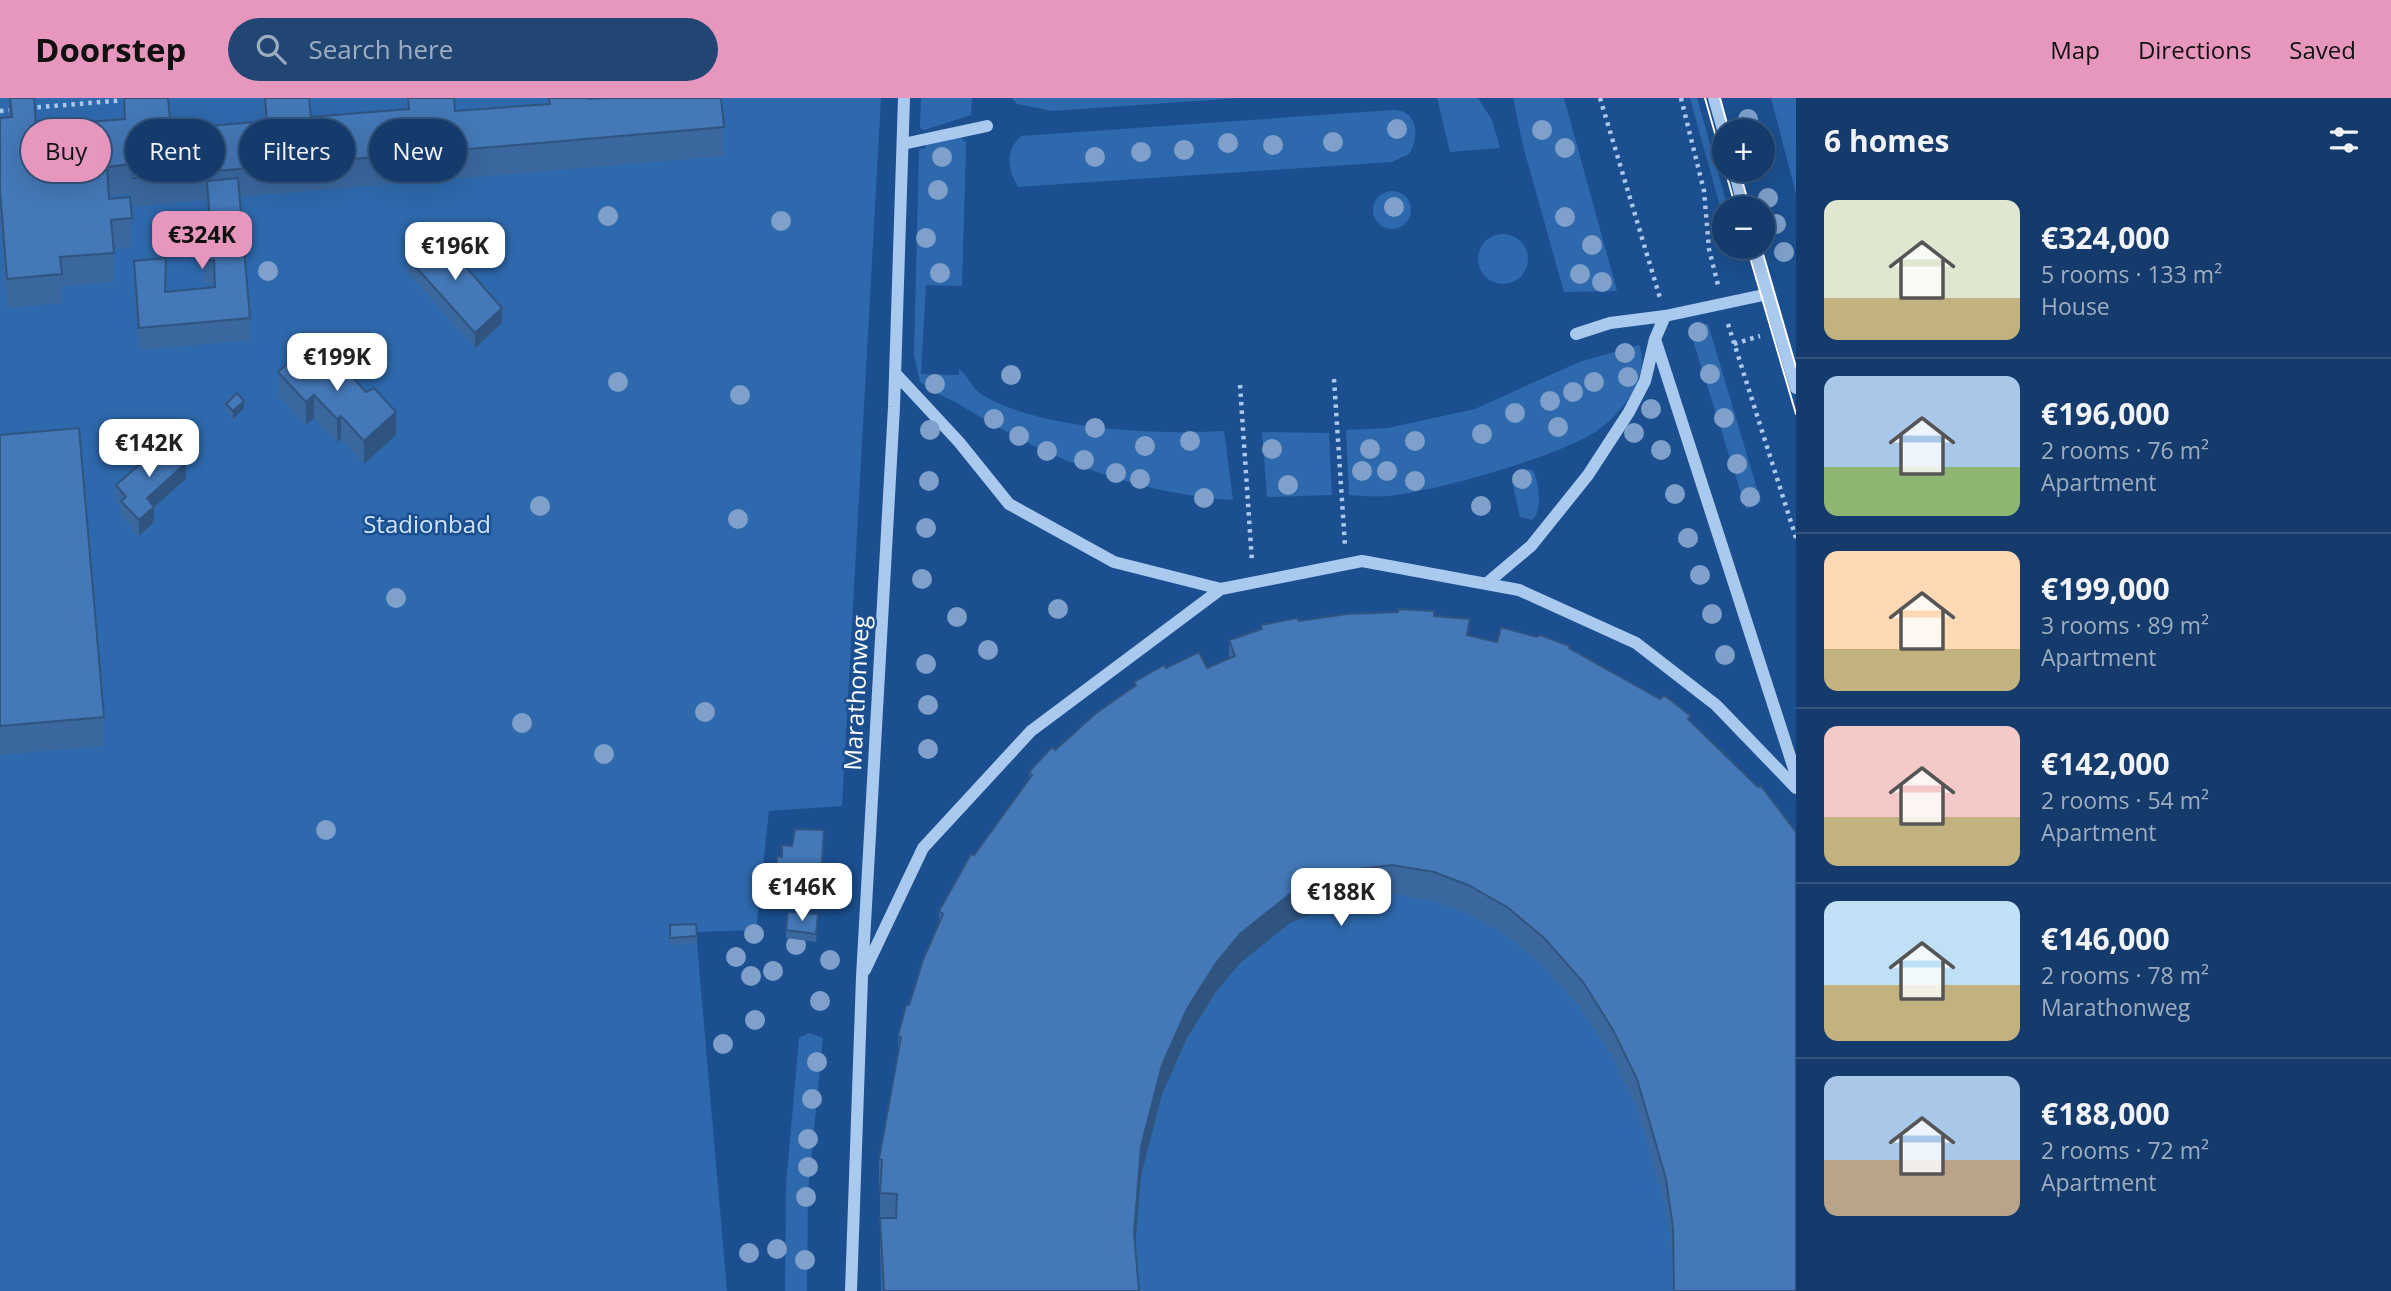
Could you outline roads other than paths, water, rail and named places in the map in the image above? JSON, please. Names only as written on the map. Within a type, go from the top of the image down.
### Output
[{"type":"street","name":"Marathonweg","points":[[851,1291],[862,977],[895,373],[904,98]]},
{"type":"street","points":[[1714,98],[1720,119]]},
{"type":"street","points":[[903,144],[987,126]]},
{"type":"street","points":[[1758,259],[1796,388]]},
{"type":"street","points":[[1576,334],[1610,323],[1665,316],[1768,293]]},
{"type":"street","points":[[1486,584],[1531,546],[1588,475],[1645,381],[1655,339],[1665,316]]},
{"type":"street","points":[[1655,339],[1796,775]]},
{"type":"street","points":[[895,373],[959,442],[1009,504],[1114,562],[1222,589],[1362,561],[1519,590],[1636,643],[1716,705],[1796,788]]},
{"type":"street","points":[[862,977],[923,848],[1022,741],[1222,589]]},
{"type":"tram line","points":[[1705,98],[1712,123]]},
{"type":"tram line","points":[[1720,98],[1726,119]]},
{"type":"tram line","points":[[1728,182],[1733,196]]},
{"type":"tram line","points":[[1742,182],[1747,196]]},
{"type":"tram line","points":[[1751,259],[1796,414]]},
{"type":"tram line","points":[[1764,259],[1796,367]]},
{"type":"park label","name":"Stadionbad","points":[[427,525]]}]
